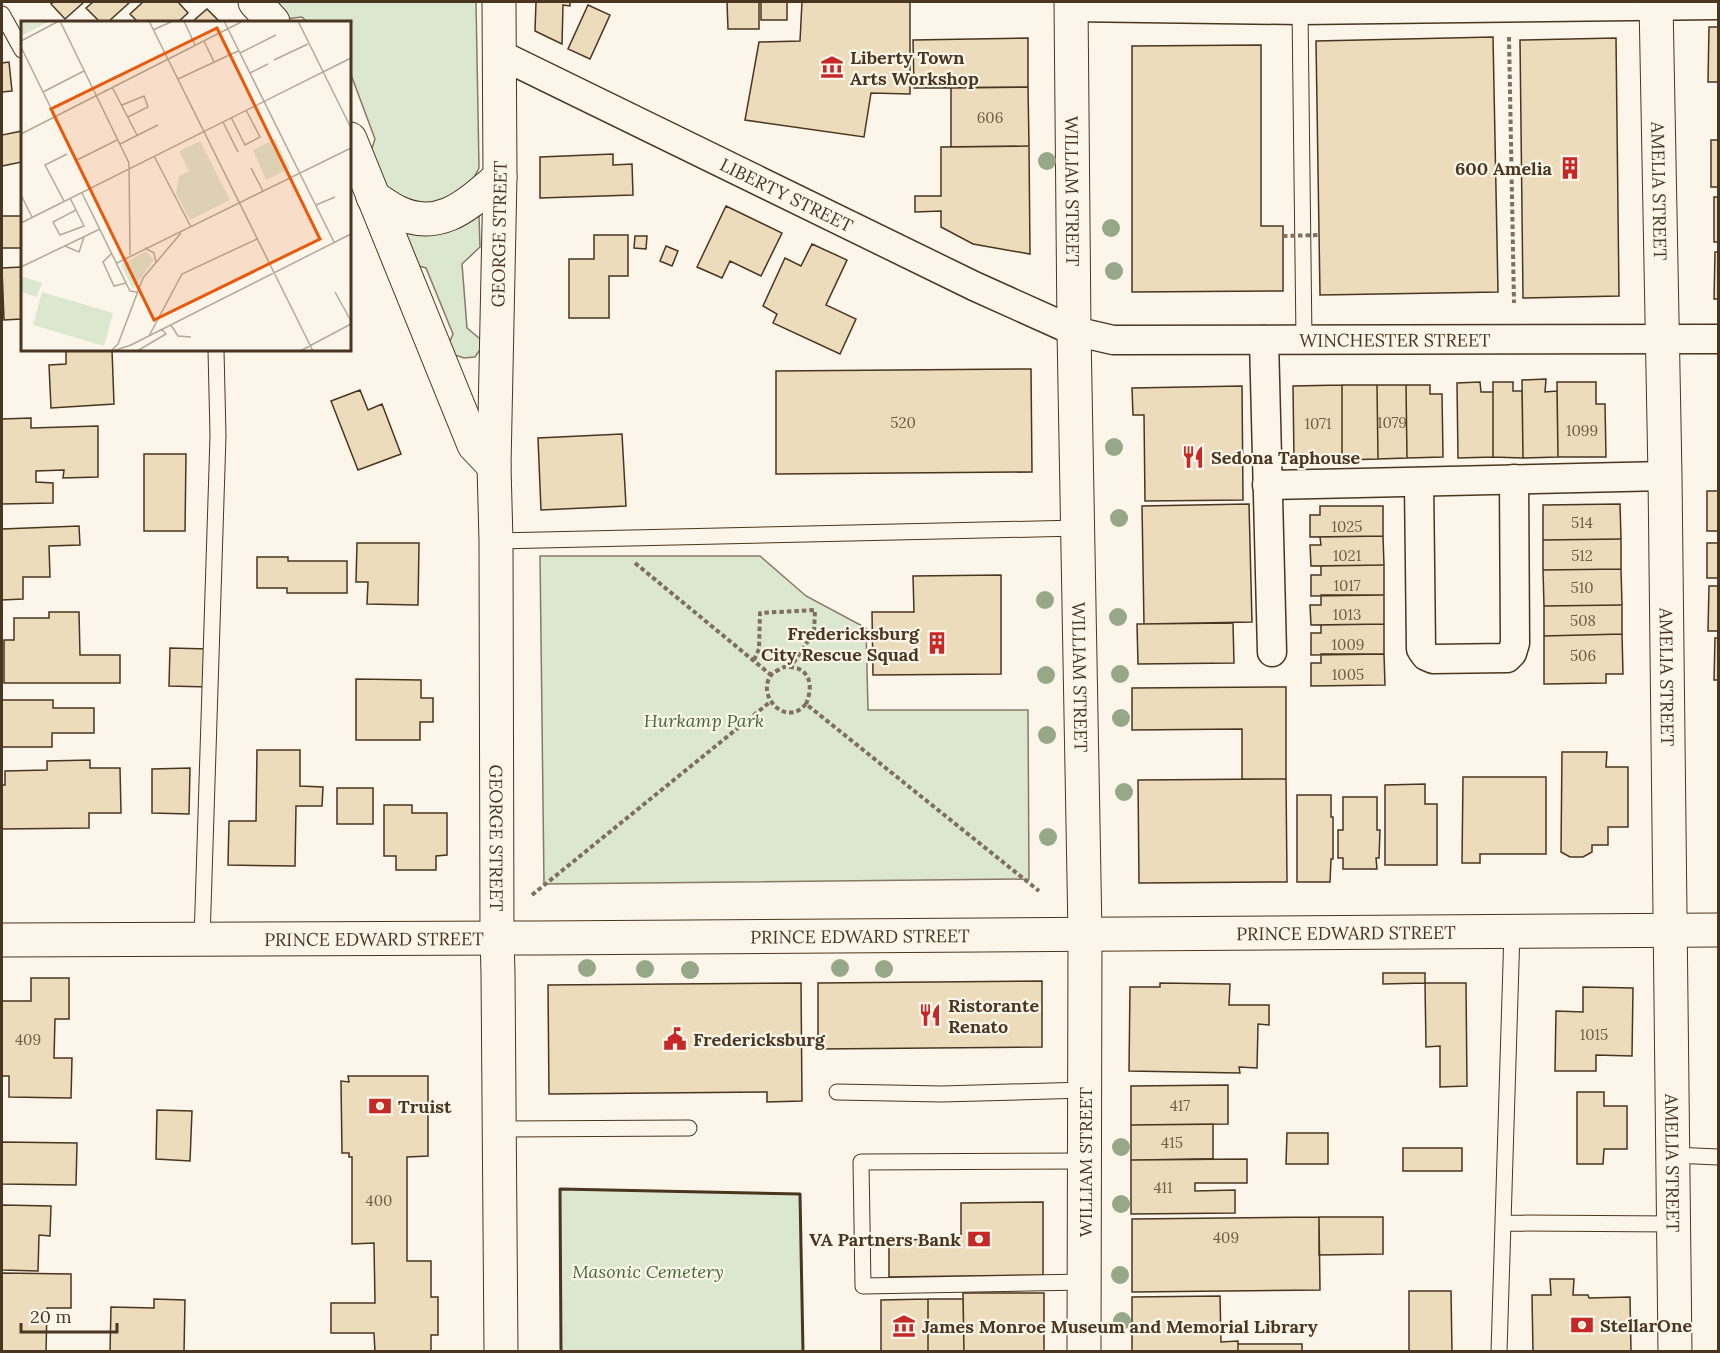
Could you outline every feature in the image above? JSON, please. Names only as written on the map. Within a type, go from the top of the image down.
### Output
[{"type":"street","points":[[255,2],[272,21]]},
{"type":"street","name":"GEORGE STREET","points":[[499,2],[500,177],[494,466],[501,1352]]},
{"type":"street","points":[[1071,4],[1300,10],[1719,5]]},
{"type":"street","name":"WILLIAM STREET","points":[[1071,4],[1074,331],[1085,934],[1084,1352]]},
{"type":"street","name":"AMELIA STREET","points":[[1656,4],[1665,476],[1675,1352]]},
{"type":"street","name":"LIBERTY STREET","points":[[501,55],[975,286],[1074,331]]},
{"type":"street","points":[[351,141],[474,445],[494,466]]},
{"type":"street","points":[[374,197],[398,212],[421,218],[437,219],[451,215],[465,207],[500,177]]},
{"type":"street","name":"WINCHESTER STREET","points":[[1074,331],[1113,340],[1719,339]]},
{"type":"street","points":[[1264,340],[1272,652]]},
{"type":"street","points":[[1268,485],[1665,476]]},
{"type":"street","points":[[1419,482],[1421,650],[1425,656],[1433,659],[1507,658],[1512,653],[1515,643],[1514,479]]},
{"type":"street","name":"PRINCE EDWARD STREET","points":[[2,940],[1719,930]]},
{"type":"lane","points":[[1300,10],[1304,340]]},
{"type":"lane","points":[[2,14],[21,48]]},
{"type":"lane","points":[[202,940],[218,436],[216,351]]},
{"type":"lane","points":[[496,541],[1078,528]]},
{"type":"lane","points":[[1499,1352],[1512,931]]},
{"type":"lane","points":[[837,1092],[942,1094],[1085,1090]]},
{"type":"lane","points":[[499,1128],[689,1128]]},
{"type":"lane","points":[[1673,1155],[1719,1157]]},
{"type":"lane","points":[[1084,1282],[862,1286],[861,1162],[1085,1161]]},
{"type":"lane","points":[[1504,1223],[1673,1224]]},
{"type":"path","points":[[1509,30],[1514,303]]},
{"type":"path","points":[[1283,236],[1319,236]]},
{"type":"path","points":[[606,539],[771,675]]},
{"type":"path","points":[[754,660],[759,649],[760,613],[815,610],[814,632],[790,668]]},
{"type":"path","points":[[784,667],[800,669],[810,680],[811,694],[806,704],[796,712],[781,711],[770,702],[766,690],[771,675],[784,667]]},
{"type":"path","points":[[532,895],[770,702]]},
{"type":"path","points":[[806,704],[1039,891]]},
{"type":"green space","points":[[269,2],[476,2],[479,168],[470,185],[431,208],[394,195],[377,175],[370,154],[375,139],[351,75],[351,21],[306,21],[302,17],[285,19]]},
{"type":"green space","points":[[479,216],[480,247],[462,264],[467,328],[480,339],[481,348],[475,357],[464,358],[452,354],[449,343],[453,334],[426,268],[415,265],[404,232]]},
{"type":"green space","name":"Hurkamp Park","points":[[540,556],[760,556],[806,596],[866,628],[868,710],[1028,710],[1029,879],[544,884]]},
{"type":"green space","name":"Masonic Cemetery","points":[[560,1189],[800,1194],[803,1351],[561,1351]]},
{"type":"building","points":[[54,2],[84,2],[65,19],[51,4]]},
{"type":"building","points":[[93,2],[130,2],[109,21],[99,21],[86,8]]},
{"type":"building","points":[[143,2],[178,2],[188,13],[179,21],[137,21],[130,14]]},
{"type":"building","points":[[536,2],[570,2],[570,6],[563,5],[562,44],[535,31]]},
{"type":"building","points":[[727,2],[759,2],[759,29],[728,29]]},
{"type":"building","points":[[761,2],[787,2],[787,20],[761,20]]},
{"type":"building","name":"Liberty Town Arts Workshop","points":[[802,2],[910,2],[910,94],[871,93],[864,137],[745,120],[759,42],[800,41]]},
{"type":"building","points":[[588,5],[610,15],[590,59],[568,49]]},
{"type":"building","points":[[207,9],[219,21],[193,21]]},
{"type":"building","points":[[1709,27],[1718,27],[1718,82],[1708,82]]},
{"type":"building","points":[[1493,37],[1498,292],[1320,295],[1316,41]]},
{"type":"building","points":[[1028,38],[1028,87],[914,88],[913,40]]},
{"type":"building","name":"600 Amelia","points":[[1616,38],[1619,296],[1523,298],[1520,40]]},
{"type":"building","points":[[1261,45],[1261,226],[1283,226],[1283,291],[1132,292],[1132,46]]},
{"type":"building","points":[[9,62],[12,91],[2,92],[2,63]]},
{"type":"building","points":[[1028,87],[1029,146],[951,147],[951,88]]},
{"type":"building","points":[[21,131],[21,162],[2,166],[2,135]]},
{"type":"building","points":[[1711,140],[1718,140],[1718,187],[1711,187]]},
{"type":"building","points":[[1029,146],[1030,254],[973,244],[941,227],[941,211],[915,212],[915,196],[941,196],[941,147]]},
{"type":"building","points":[[613,154],[613,165],[632,164],[633,195],[540,198],[540,157]]},
{"type":"building","points":[[1714,197],[1718,197],[1718,242],[1714,242]]},
{"type":"building","points":[[726,206],[782,233],[761,276],[730,261],[722,278],[697,267]]},
{"type":"building","points":[[2,216],[21,216],[21,248],[2,248]]},
{"type":"building","points":[[594,235],[628,235],[628,276],[609,276],[609,318],[569,318],[569,259],[594,259]]},
{"type":"building","points":[[635,236],[647,236],[646,249],[634,248]]},
{"type":"building","points":[[812,244],[847,260],[826,305],[856,319],[840,354],[773,323],[777,314],[763,306],[785,258],[801,266]]},
{"type":"building","points":[[666,246],[678,251],[672,266],[660,261]]},
{"type":"building","points":[[1715,252],[1718,252],[1718,299],[1714,299]]},
{"type":"building","points":[[21,267],[21,319],[4,320],[2,268]]},
{"type":"building","points":[[66,351],[112,351],[114,404],[51,408],[49,365],[66,364]]},
{"type":"building","points":[[1031,369],[1032,472],[776,474],[776,371]]},
{"type":"building","points":[[1546,379],[1545,392],[1557,391],[1558,457],[1523,458],[1522,380]]},
{"type":"building","points":[[1480,382],[1481,392],[1493,392],[1493,457],[1458,458],[1457,383]]},
{"type":"building","points":[[1493,382],[1513,382],[1513,391],[1522,391],[1523,458],[1493,457]]},
{"type":"building","points":[[1557,382],[1596,382],[1596,404],[1605,404],[1606,457],[1558,457]]},
{"type":"building","points":[[1342,385],[1377,385],[1378,459],[1342,460]]},
{"type":"building","points":[[1342,385],[1342,460],[1294,461],[1293,386]]},
{"type":"building","points":[[1377,385],[1406,385],[1407,458],[1378,459]]},
{"type":"building","points":[[1406,385],[1430,385],[1430,394],[1442,394],[1443,457],[1407,458]]},
{"type":"building","name":"Sedona Taphouse","points":[[1242,386],[1243,500],[1145,501],[1144,415],[1133,415],[1132,388]]},
{"type":"building","points":[[360,390],[368,410],[382,404],[401,454],[358,470],[331,401]]},
{"type":"building","points":[[31,418],[31,428],[98,426],[98,477],[63,478],[64,470],[36,471],[36,482],[53,483],[53,503],[2,504],[2,419]]},
{"type":"building","points":[[622,434],[626,506],[541,510],[538,438]]},
{"type":"building","points":[[144,454],[186,454],[185,531],[144,531]]},
{"type":"building","points":[[1707,491],[1718,491],[1718,531],[1707,531]]},
{"type":"building","points":[[1249,504],[1252,622],[1144,624],[1142,506]]},
{"type":"building","points":[[1620,504],[1621,539],[1543,540],[1543,505]]},
{"type":"building","points":[[1320,506],[1383,506],[1383,536],[1310,537],[1310,515],[1320,515]]},
{"type":"building","points":[[79,526],[80,545],[49,546],[50,577],[23,577],[23,599],[2,600],[2,529]]},
{"type":"building","points":[[1383,536],[1384,565],[1311,566],[1310,545],[1321,545],[1320,537]]},
{"type":"building","points":[[1621,539],[1621,569],[1543,570],[1543,540]]},
{"type":"building","points":[[357,543],[419,543],[418,605],[367,604],[368,582],[356,582]]},
{"type":"building","points":[[1707,543],[1718,543],[1718,578],[1707,578]]},
{"type":"building","points":[[257,557],[288,557],[288,561],[347,561],[347,593],[287,593],[287,588],[257,588]]},
{"type":"building","points":[[1384,565],[1384,595],[1311,596],[1311,575],[1321,575],[1321,566]]},
{"type":"building","points":[[1621,569],[1622,605],[1544,606],[1543,570]]},
{"type":"building","name":"Fredericksburg City Rescue Squad","points":[[1001,575],[1001,674],[873,675],[872,612],[914,612],[913,576]]},
{"type":"building","points":[[1709,586],[1718,586],[1718,631],[1708,631]]},
{"type":"building","points":[[1321,595],[1384,595],[1384,624],[1311,625],[1310,605],[1321,605]]},
{"type":"building","points":[[1622,605],[1622,634],[1544,636],[1544,606]]},
{"type":"building","points":[[49,612],[79,612],[80,655],[120,655],[120,683],[4,683],[4,640],[14,640],[14,618],[49,618]]},
{"type":"building","points":[[1233,623],[1234,663],[1138,664],[1137,624]]},
{"type":"building","points":[[1384,624],[1384,654],[1311,655],[1311,633],[1321,633],[1321,625]]},
{"type":"building","points":[[1622,634],[1623,674],[1606,674],[1606,683],[1544,684],[1544,636]]},
{"type":"building","points":[[1715,638],[1718,638],[1718,680],[1714,680]]},
{"type":"building","points":[[170,648],[209,649],[209,687],[169,686]]},
{"type":"building","points":[[1321,654],[1384,654],[1385,685],[1311,686],[1311,663],[1321,663]]},
{"type":"building","points":[[356,679],[421,680],[421,698],[433,698],[433,722],[420,722],[420,740],[356,740]]},
{"type":"building","points":[[1286,687],[1286,779],[1242,779],[1242,729],[1132,730],[1132,688]]},
{"type":"building","points":[[2,700],[53,700],[53,708],[94,708],[94,733],[52,733],[52,747],[2,747]]},
{"type":"building","points":[[257,750],[300,750],[300,786],[323,787],[322,806],[296,806],[295,866],[228,865],[229,821],[256,821]]},
{"type":"building","points":[[1562,752],[1607,752],[1606,767],[1628,767],[1628,827],[1608,827],[1608,845],[1592,845],[1592,852],[1583,857],[1570,857],[1561,852]]},
{"type":"building","points":[[90,760],[90,768],[120,768],[121,813],[89,813],[89,828],[2,829],[2,785],[5,785],[5,771],[47,770],[47,761]]},
{"type":"building","points":[[190,768],[189,814],[152,813],[152,769]]},
{"type":"building","points":[[1463,777],[1546,777],[1546,854],[1480,854],[1480,863],[1462,863]]},
{"type":"building","points":[[1286,779],[1287,882],[1139,883],[1138,780]]},
{"type":"building","points":[[1425,784],[1425,804],[1437,804],[1437,865],[1385,865],[1385,785]]},
{"type":"building","points":[[337,788],[373,788],[373,824],[337,824]]},
{"type":"building","points":[[1297,795],[1331,795],[1333,859],[1331,859],[1330,882],[1297,882]]},
{"type":"building","points":[[1343,797],[1377,797],[1377,830],[1380,830],[1379,858],[1376,858],[1377,869],[1343,869],[1343,858],[1338,858],[1338,830],[1343,830]]},
{"type":"building","points":[[384,805],[412,805],[412,813],[447,813],[447,855],[436,856],[436,870],[396,870],[396,856],[384,856]]},
{"type":"building","points":[[1383,973],[1425,973],[1425,983],[1383,984]]},
{"type":"building","points":[[31,978],[69,978],[69,1019],[55,1019],[54,1058],[72,1058],[71,1098],[9,1097],[9,1076],[2,1076],[2,1001],[31,1001]]},
{"type":"building","name":"Ristorante Renato","points":[[1042,981],[1042,1047],[818,1049],[818,983]]},
{"type":"building","name":"Fredericksburg","points":[[801,983],[802,1101],[767,1102],[767,1092],[549,1094],[548,985]]},
{"type":"building","points":[[1160,983],[1230,984],[1229,1005],[1269,1005],[1269,1025],[1258,1024],[1257,1068],[1239,1067],[1240,1073],[1129,1071],[1130,987],[1160,987]]},
{"type":"building","points":[[1425,983],[1466,983],[1467,1086],[1440,1087],[1440,1046],[1426,1047]]},
{"type":"building","points":[[1583,987],[1633,988],[1632,1056],[1596,1055],[1596,1071],[1555,1071],[1556,1011],[1583,1012]]},
{"type":"building","points":[[348,1076],[428,1076],[428,1156],[407,1157],[407,1261],[431,1261],[431,1297],[438,1297],[438,1335],[431,1335],[431,1352],[375,1352],[374,1333],[331,1333],[331,1303],[375,1303],[374,1243],[352,1244],[352,1157],[349,1157],[349,1153],[342,1153],[341,1081],[349,1082]]},
{"type":"building","points":[[1228,1085],[1228,1124],[1131,1125],[1131,1086]]},
{"type":"building","points":[[1577,1092],[1604,1092],[1604,1106],[1627,1106],[1627,1149],[1604,1149],[1603,1164],[1577,1164]]},
{"type":"building","points":[[157,1110],[192,1111],[190,1161],[156,1159]]},
{"type":"building","points":[[1213,1124],[1213,1159],[1131,1160],[1131,1125]]},
{"type":"building","points":[[1287,1133],[1328,1133],[1328,1164],[1286,1164]]},
{"type":"building","points":[[2,1142],[77,1143],[76,1185],[2,1184]]},
{"type":"building","points":[[1403,1148],[1462,1148],[1462,1171],[1403,1171]]},
{"type":"building","points":[[1247,1159],[1247,1183],[1195,1183],[1195,1191],[1235,1190],[1235,1213],[1131,1214],[1131,1160]]},
{"type":"building","name":"VA Partners Bank","points":[[1043,1202],[1043,1275],[889,1277],[889,1240],[961,1239],[961,1203]]},
{"type":"building","points":[[2,1205],[51,1206],[50,1236],[39,1235],[38,1271],[2,1270]]},
{"type":"building","points":[[1319,1217],[1320,1290],[1132,1292],[1132,1219]]},
{"type":"building","points":[[1319,1217],[1383,1217],[1383,1254],[1319,1255]]},
{"type":"building","points":[[2,1273],[71,1274],[71,1308],[47,1308],[46,1352],[2,1352]]},
{"type":"building","name":"StellarOne","points":[[1550,1279],[1574,1279],[1573,1295],[1588,1295],[1589,1298],[1630,1297],[1631,1352],[1533,1352],[1532,1295],[1551,1295]]},
{"type":"building","points":[[1409,1291],[1451,1291],[1452,1352],[1409,1352]]},
{"type":"building","points":[[963,1293],[1044,1293],[1044,1352],[964,1352]]},
{"type":"building","points":[[1220,1296],[1221,1342],[1238,1341],[1238,1352],[1132,1352],[1132,1297]]},
{"type":"building","points":[[154,1299],[185,1300],[184,1352],[110,1352],[111,1307],[154,1308]]},
{"type":"building","points":[[928,1299],[963,1299],[964,1352],[928,1352]]},
{"type":"building","name":"James Monroe Museum and Memorial Library","points":[[928,1299],[928,1352],[881,1352],[881,1300]]},
{"type":"building","points":[[1238,1344],[1302,1344],[1302,1352],[1238,1352]]},
{"type":"wall","points":[[561,1352],[560,1189],[800,1194],[803,1352]]},
{"type":"place","name":"Liberty Town Arts Workshop","points":[[832,67]]},
{"type":"place","name":"600 Amelia","points":[[1570,168]]},
{"type":"place","name":"Sedona Taphouse","points":[[1193,457]]},
{"type":"place","name":"Fredericksburg City Rescue Squad","points":[[937,643]]},
{"type":"place","name":"Ristorante Renato","points":[[930,1015]]},
{"type":"place","name":"Fredericksburg","points":[[675,1039]]},
{"type":"place","name":"Truist","points":[[380,1106]]},
{"type":"place","name":"VA Partners Bank","points":[[979,1239]]},
{"type":"place","name":"StellarOne","points":[[1582,1325]]},
{"type":"place","name":"James Monroe Museum and Memorial Library","points":[[904,1326]]}]
